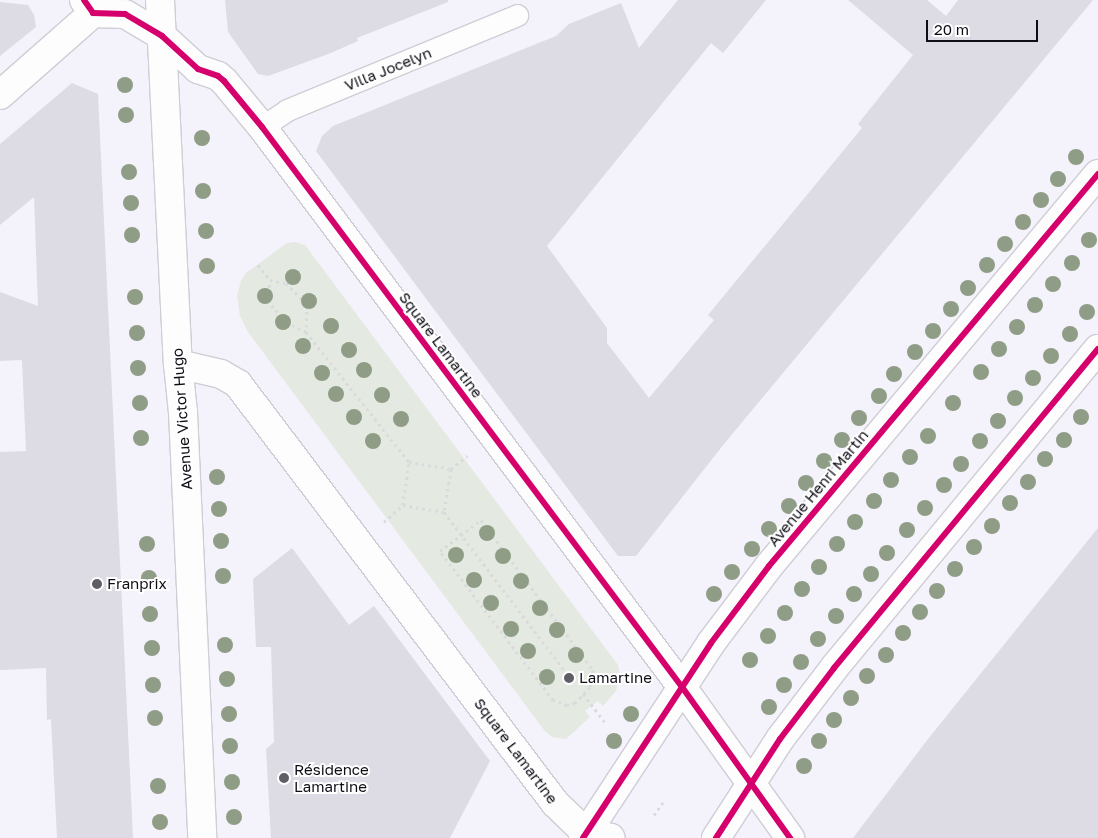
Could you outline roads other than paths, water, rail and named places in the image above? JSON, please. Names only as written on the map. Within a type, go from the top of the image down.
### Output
[{"type":"main road","name":"Avenue Victor Hugo","points":[[160,0],[178,364],[183,412],[202,838]]},
{"type":"main road","name":"Square Lamartine","points":[[88,7],[125,14],[162,36],[198,69],[218,76],[224,81],[262,127],[682,687],[750,785],[790,838]]},
{"type":"main road","points":[[0,95],[88,7]]},
{"type":"main road","name":"Avenue Henri Martin","points":[[593,836],[682,687],[711,643],[769,566],[1098,174]]},
{"type":"main road","points":[[716,838],[780,740],[834,668],[1098,350]]},
{"type":"main road","name":"Square Lamartine","points":[[178,364],[221,374],[238,384],[555,803],[593,836]]},
{"type":"lane","name":"Villa Jocelyn","points":[[262,127],[288,110],[517,15]]},
{"type":"place","name":"Franprix","points":[[97,584]]},
{"type":"place","name":"Lamartine","points":[[569,678]]},
{"type":"place","name":"Résidence Lamartine","points":[[284,778]]}]
